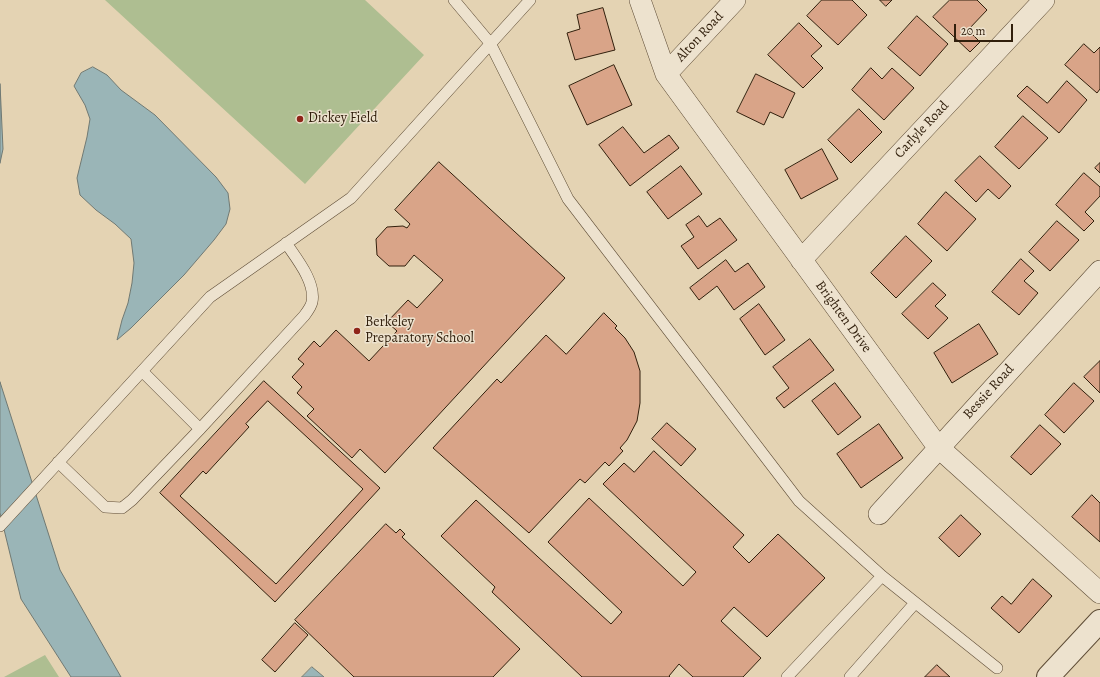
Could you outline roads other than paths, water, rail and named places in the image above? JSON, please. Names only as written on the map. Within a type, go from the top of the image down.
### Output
[{"type":"street","name":"Brighten Drive","points":[[640,0],[666,74],[938,447],[1100,593]]},
{"type":"street","name":"Alton Road","points":[[666,74],[735,0]]},
{"type":"street","name":"Carlyle Road","points":[[801,260],[1044,0]]},
{"type":"street","name":"Bessie Road","points":[[879,514],[938,447],[1100,271]]},
{"type":"street","points":[[1048,677],[1097,631]]},
{"type":"lane","points":[[454,0],[490,43],[568,199],[799,501],[882,576],[997,668]]},
{"type":"lane","points":[[0,526],[210,297],[351,198],[530,0]]},
{"type":"lane","points":[[58,462],[105,507],[122,508],[132,500],[304,316],[312,303],[311,285],[303,269],[286,243]]},
{"type":"lane","points":[[142,370],[200,429]]},
{"type":"lane","points":[[787,677],[882,576]]},
{"type":"lane","points":[[850,677],[915,602]]},
{"type":"water","points":[[93,67],[107,75],[121,90],[155,115],[216,177],[228,193],[230,209],[226,224],[184,275],[117,340],[128,303],[132,283],[134,263],[131,239],[80,195],[77,178],[90,119],[85,105],[74,86],[81,73]]},
{"type":"water","points":[[0,84],[3,149],[0,163]]},
{"type":"water","points":[[0,382],[60,570],[121,677],[71,677],[21,599],[0,513]]},
{"type":"water","points":[[312,667],[324,677],[302,677]]},
{"type":"place","name":"Dickey Field","points":[[300,119]]},
{"type":"place","name":"Berkeley Preparatory School","points":[[357,331]]}]
